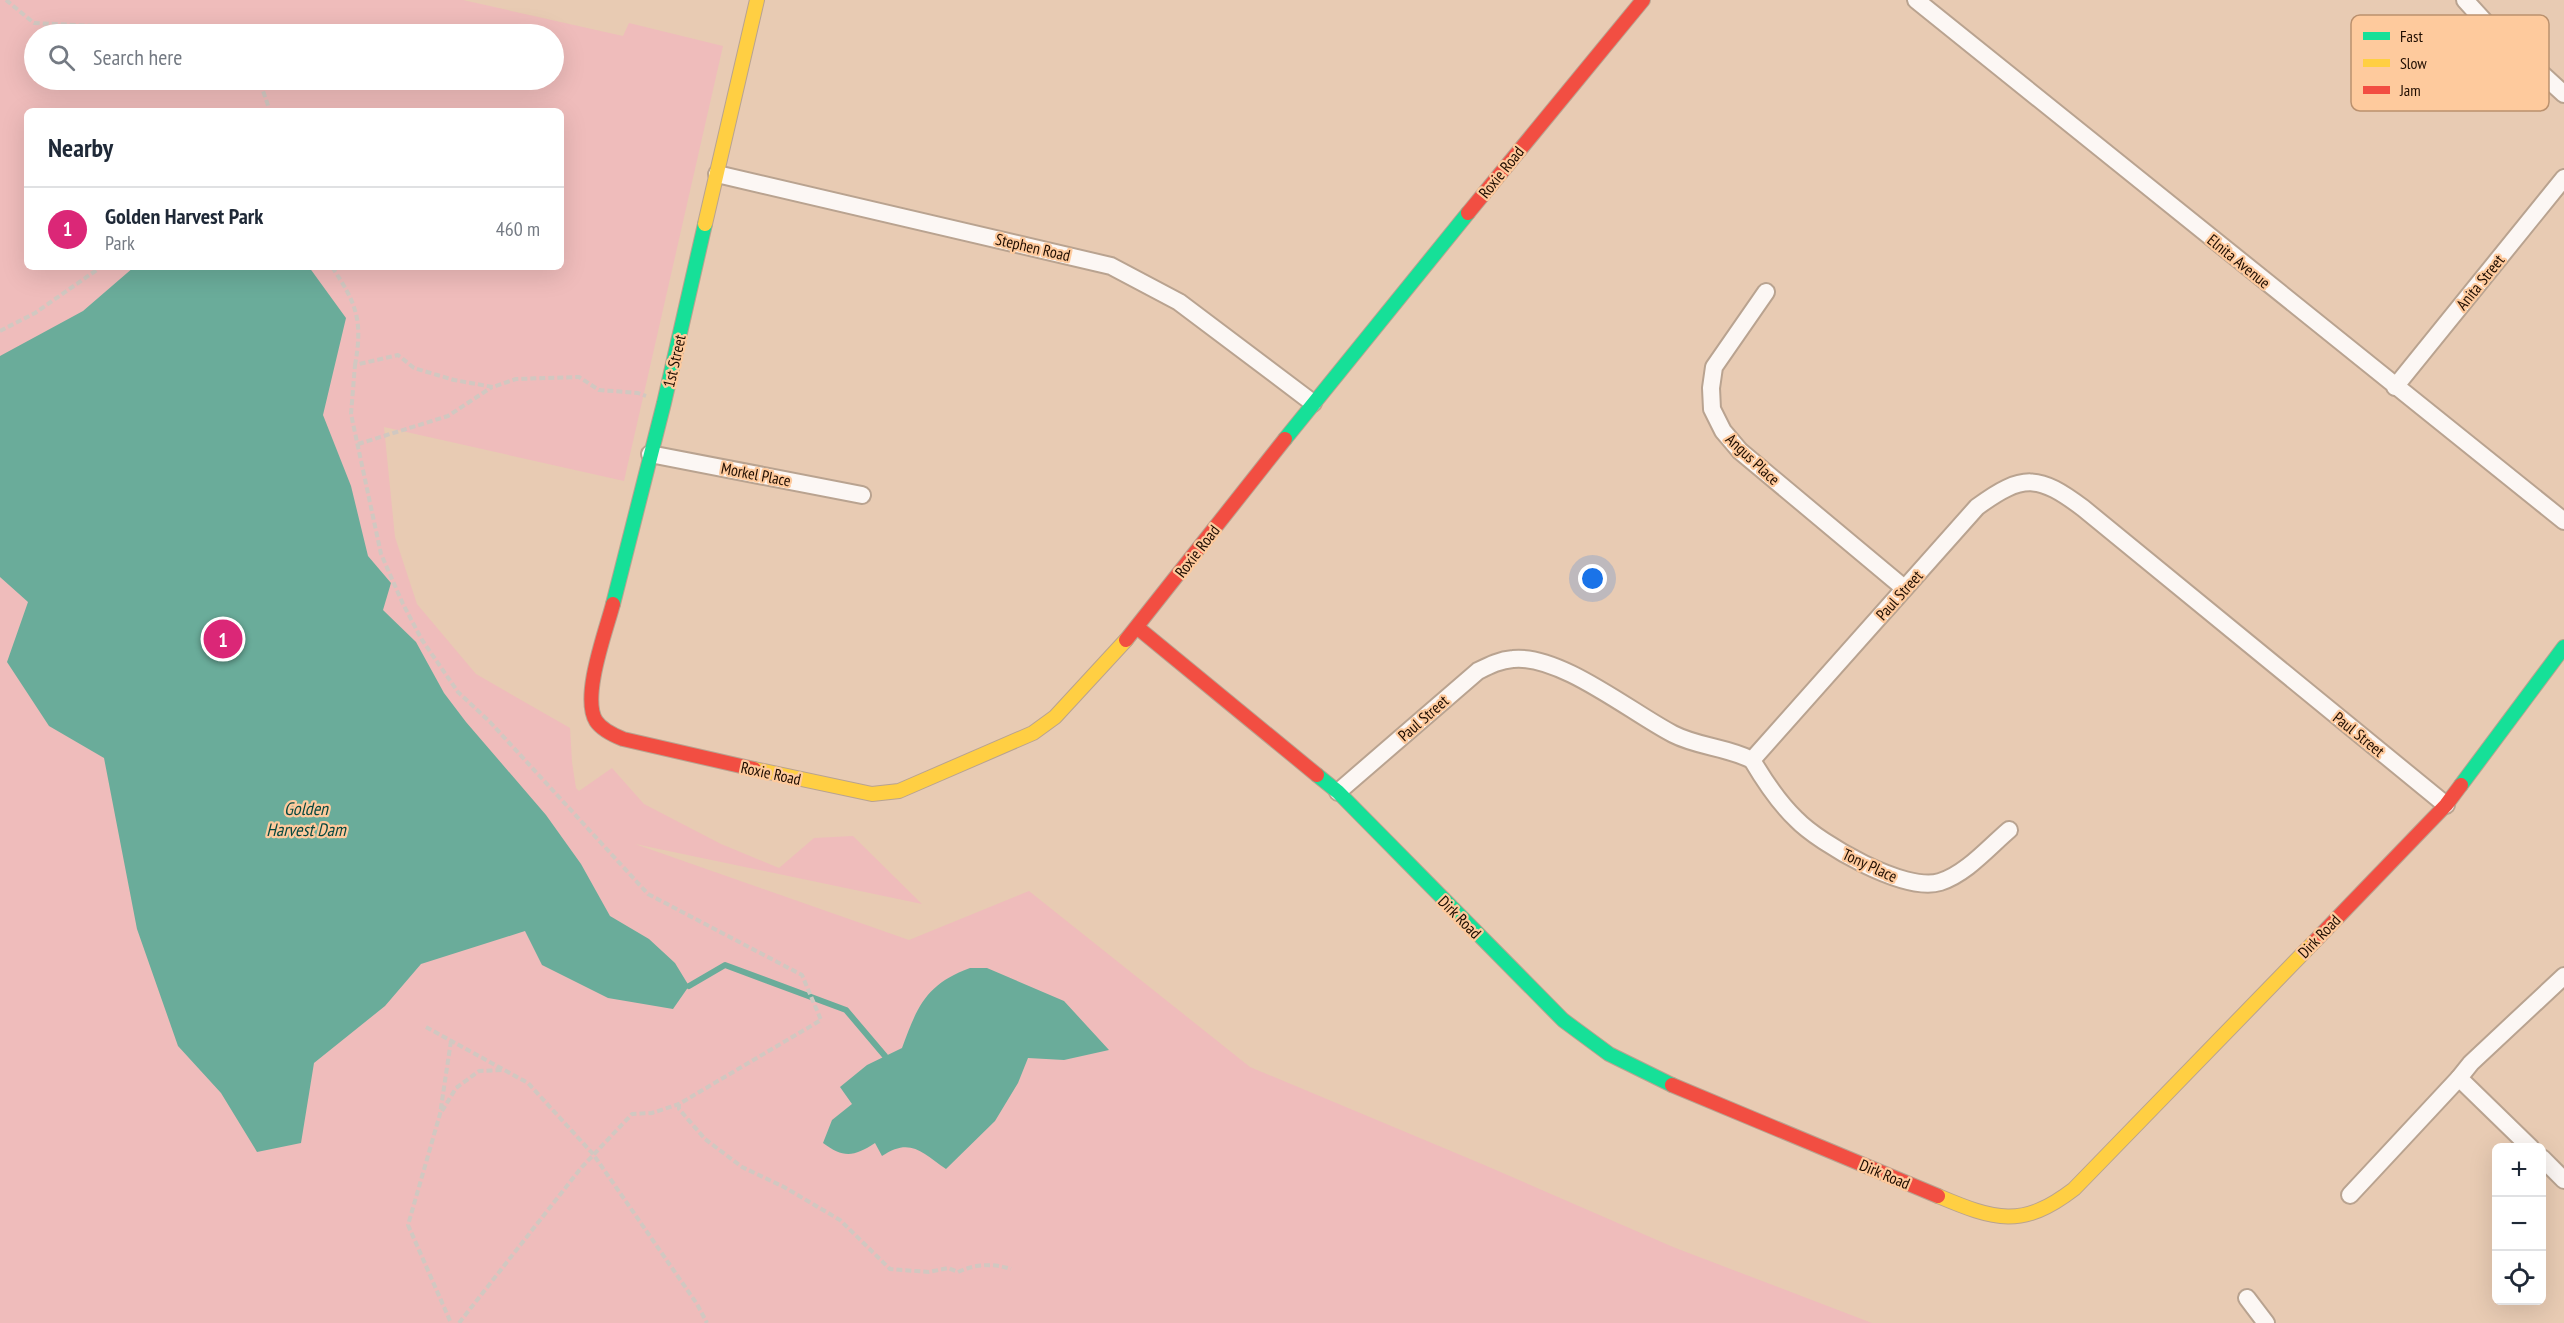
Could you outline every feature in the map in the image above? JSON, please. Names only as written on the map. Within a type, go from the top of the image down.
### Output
[{"type":"street","name":"1st Street","points":[[595,720],[591,710],[591,691],[663,403],[757,0]]},
{"type":"street","name":"Roxie Road","points":[[595,720],[604,731],[635,742],[872,794],[899,791],[1033,733],[1055,717],[1138,628],[1312,403],[1643,0]]},
{"type":"street","name":"Elnita Avenue","points":[[1916,0],[2564,521]]},
{"type":"street","points":[[2465,0],[2479,15]]},
{"type":"street","points":[[2549,80],[2564,94]]},
{"type":"street","name":"Stephen Road","points":[[717,174],[1111,266],[1179,302],[1312,403]]},
{"type":"street","name":"Anita Street","points":[[2396,387],[2564,178]]},
{"type":"street","name":"Angus Place","points":[[1766,292],[1714,367],[1711,388],[1712,408],[1723,431],[1740,451],[1904,588]]},
{"type":"street","name":"Morkel Place","points":[[650,454],[862,495]]},
{"type":"street","name":"Paul Street","points":[[1338,792],[1479,671],[1496,662],[1514,658],[1546,663],[1586,683],[1673,734],[1698,744],[1737,752],[1752,760],[1977,507],[2002,488],[2024,482],[2039,483],[2057,489],[2446,805]]},
{"type":"street","name":"Dirk Road","points":[[1138,628],[1338,792],[1563,1020],[1609,1054],[1677,1087],[1968,1209],[1997,1218],[2027,1216],[2055,1204],[2074,1189],[2446,805],[2564,647]]},
{"type":"street","name":"Tony Place","points":[[1752,760],[1772,793],[1811,833],[1827,845],[1913,884],[1932,884],[1952,878],[2009,830]]},
{"type":"street","points":[[2350,1195],[2478,1056],[2564,976]]},
{"type":"street","points":[[2459,1078],[2526,1143]]},
{"type":"street","points":[[2546,1163],[2564,1180]]},
{"type":"street","points":[[2247,1298],[2266,1323]]},
{"type":"path","points":[[6,0],[34,23],[55,24]]},
{"type":"path","points":[[263,90],[269,108]]},
{"type":"path","points":[[0,331],[35,313],[97,270]]},
{"type":"path","points":[[334,270],[353,299],[360,336],[351,414],[381,554],[422,640],[458,692],[490,722],[648,894],[802,975],[820,1020],[679,1104],[652,1113],[632,1114],[593,1154],[459,1323]]},
{"type":"path","points":[[355,365],[398,355],[414,368],[454,380],[493,387]]},
{"type":"path","points":[[358,444],[448,416],[493,387],[516,379],[579,377],[598,390],[638,393],[663,403]]},
{"type":"path","points":[[426,1027],[528,1083],[593,1154],[697,1304],[707,1323]]},
{"type":"path","points":[[451,1041],[440,1114],[408,1225],[451,1323]]},
{"type":"path","points":[[440,1114],[456,1088],[479,1071],[504,1070]]},
{"type":"path","points":[[679,1104],[679,1108],[705,1139],[742,1167],[784,1187],[840,1220],[890,1269],[929,1272],[948,1268],[958,1272],[973,1265],[1000,1266],[1011,1269]]},
{"type":"shaded area","points":[[0,0],[463,0],[623,36],[629,23],[723,46],[624,481],[384,427],[395,537],[417,604],[476,674],[570,728],[576,788],[579,791],[612,768],[644,804],[721,844],[779,868],[814,838],[853,836],[922,904],[635,844],[909,940],[1029,891],[1250,1067],[1673,1247],[1872,1323],[0,1323]]},
{"type":"water","name":"Golden Harvest Dam","points":[[131,270],[311,270],[346,318],[323,415],[351,486],[368,556],[391,583],[383,610],[416,642],[444,693],[546,815],[581,864],[610,916],[649,939],[675,963],[689,986],[673,1009],[608,998],[542,965],[525,931],[421,964],[385,1006],[314,1063],[301,1143],[257,1152],[221,1093],[178,1046],[137,929],[104,758],[49,726],[7,662],[28,602],[0,577],[0,356],[83,311]]},
{"type":"water","points":[[970,968],[987,968],[1064,1001],[1109,1050],[1064,1060],[1028,1058],[1018,1083],[995,1121],[946,1169],[923,1152],[908,1147],[892,1150],[882,1156],[875,1143],[861,1151],[849,1154],[837,1151],[823,1143],[832,1120],[852,1104],[840,1087],[867,1065],[902,1048],[913,1020],[925,999],[943,981]]},
{"type":"waterway","points":[[689,986],[725,965],[846,1010],[885,1056]]},
{"type":"traffic: fast","points":[[1285,439],[1468,213]]},
{"type":"traffic: fast","points":[[613,604],[664,403],[705,224]]},
{"type":"traffic: fast","points":[[2461,785],[2564,647]]},
{"type":"traffic: fast","points":[[1317,775],[1338,792],[1563,1020],[1609,1054],[1672,1085]]},
{"type":"traffic: slow","points":[[705,224],[757,0]]},
{"type":"traffic: slow","points":[[754,769],[872,794],[899,791],[1033,733],[1055,717],[1126,640]]},
{"type":"traffic: slow","points":[[1938,1196],[1976,1211],[2008,1217],[2023,1215],[2056,1202],[2074,1189],[2314,942]]},
{"type":"traffic: jam","points":[[1468,213],[1643,0]]},
{"type":"traffic: jam","points":[[1126,640],[1285,439]]},
{"type":"traffic: jam","points":[[613,604],[596,664],[591,696],[592,710],[598,724],[623,739],[754,769]]},
{"type":"traffic: jam","points":[[1138,628],[1317,775]]},
{"type":"traffic: jam","points":[[2314,942],[2446,805],[2461,785]]},
{"type":"traffic: jam","points":[[1672,1085],[1938,1196]]},
{"type":"place","name":"Golden Harvest Park","points":[[223,639]]}]
